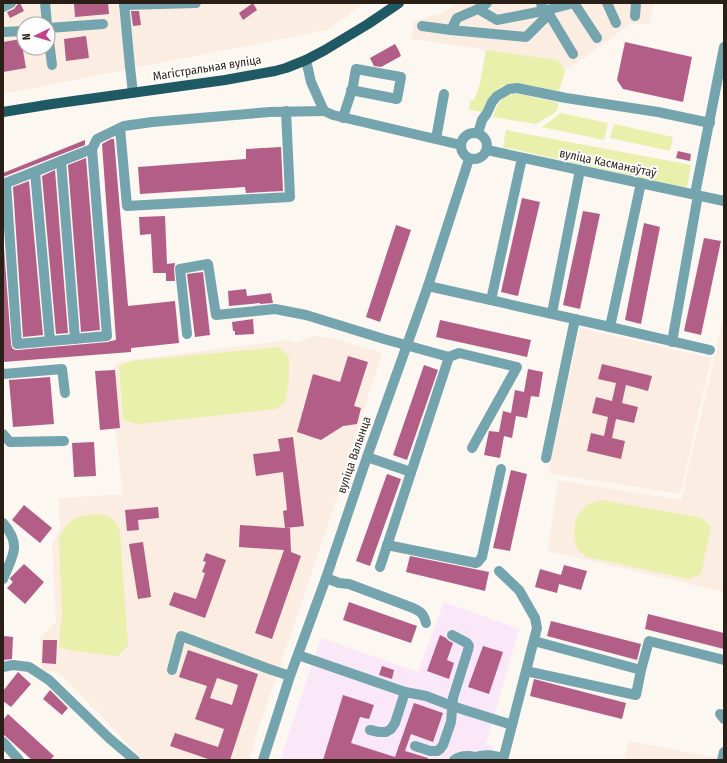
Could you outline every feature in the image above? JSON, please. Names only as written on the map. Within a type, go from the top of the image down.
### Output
[{"type":"main road","name":"Магістральная вуліца","points":[[3,112],[225,80],[275,71],[306,60],[368,24],[399,3]]},
{"type":"street","points":[[3,7],[11,3]]},
{"type":"street","points":[[45,3],[46,16]]},
{"type":"street","points":[[133,93],[124,4],[196,3]]},
{"type":"street","points":[[451,30],[458,18],[487,3]]},
{"type":"street","points":[[478,9],[497,20],[574,3],[597,38]]},
{"type":"street","points":[[607,3],[616,23]]},
{"type":"street","points":[[635,16],[636,3]]},
{"type":"street","points":[[422,26],[526,37],[544,9]]},
{"type":"street","points":[[544,9],[572,54]]},
{"type":"street","points":[[56,27],[103,24]]},
{"type":"street","points":[[3,32],[16,31]]},
{"type":"street","points":[[672,342],[702,157],[710,123],[720,92],[724,47]]},
{"type":"street","points":[[51,56],[52,65]]},
{"type":"street","points":[[306,60],[311,82],[324,111]]},
{"type":"street","points":[[343,118],[356,69],[401,77],[397,99],[351,90]]},
{"type":"street","points":[[478,133],[482,120],[488,113],[492,102],[497,96],[509,89],[517,88],[566,98],[658,112],[710,123]]},
{"type":"street","points":[[436,139],[444,94]]},
{"type":"street","points":[[120,128],[128,206],[290,197],[286,111]]},
{"type":"street","points":[[92,149],[6,183],[17,344],[107,336],[92,149],[97,139],[124,126],[152,122],[270,112],[324,111],[333,116],[461,144]]},
{"type":"street","points":[[478,133],[485,139],[487,143],[487,150],[480,158],[469,159],[462,151],[461,144],[466,135],[478,133]]},
{"type":"street","name":"вуліца Касманаўтаў","points":[[487,150],[724,201]]},
{"type":"street","points":[[491,300],[522,158]]},
{"type":"street","name":"вуліца Валынца","points":[[264,760],[290,676],[326,578],[428,286],[469,159]]},
{"type":"street","points":[[61,161],[75,339]]},
{"type":"street","points":[[552,313],[580,170]]},
{"type":"street","points":[[35,172],[50,341]]},
{"type":"street","points":[[610,327],[640,183]]},
{"type":"street","points":[[187,334],[180,268],[208,264],[216,315],[275,309],[306,315],[448,357],[459,353],[518,367],[472,448]]},
{"type":"street","points":[[428,286],[710,350]]},
{"type":"street","points":[[546,458],[575,319]]},
{"type":"street","points":[[380,567],[448,357]]},
{"type":"street","points":[[3,374],[62,369],[65,393]]},
{"type":"street","points":[[3,434],[10,442],[64,441]]},
{"type":"street","points":[[367,457],[411,472]]},
{"type":"street","points":[[387,545],[476,563],[478,562],[482,558],[501,469]]},
{"type":"street","points":[[3,523],[12,535],[15,551],[3,579]]},
{"type":"street","points":[[454,760],[467,755],[475,758],[484,755],[492,755],[503,759],[534,641],[537,628],[535,618],[519,590],[499,571]]},
{"type":"street","points":[[326,578],[339,583],[362,588],[413,608],[425,617],[426,623]]},
{"type":"street","points":[[414,746],[430,751],[440,749],[443,745],[451,722],[453,698],[469,646],[467,642],[452,635]]},
{"type":"street","points":[[172,670],[181,636],[290,676]]},
{"type":"street","points":[[534,641],[641,670]]},
{"type":"street","points":[[526,671],[636,695],[649,641],[724,660]]},
{"type":"street","points":[[298,655],[405,692],[426,696],[512,725]]},
{"type":"street","points":[[3,667],[12,665],[29,667],[48,680],[110,739],[135,760]]},
{"type":"street","points":[[370,730],[386,732],[391,729],[405,692]]},
{"type":"street","points":[[3,742],[19,760]]},
{"type":"street","points":[[722,760],[724,752]]},
{"type":"shaded area","points":[[3,3],[365,3],[327,30],[3,94]]},
{"type":"shaded area","points":[[460,3],[654,3],[649,25],[632,23],[565,71],[558,60],[411,39],[414,21],[439,14]]},
{"type":"shaded area","points":[[724,317],[724,592],[548,551],[558,480],[681,500]]},
{"type":"shaded area","points":[[580,328],[711,358],[680,494],[548,473]]},
{"type":"shaded area","points":[[314,336],[333,338],[382,353],[359,424],[358,437],[257,733],[250,760],[143,760],[60,673],[42,670],[40,638],[56,622],[52,545],[60,529],[59,498],[123,494],[115,429],[120,428],[115,370],[112,370],[114,365],[124,361],[288,340],[295,343]]},
{"type":"shaded area","points":[[444,602],[519,629],[486,744],[494,747],[491,758],[494,760],[280,760],[321,638],[418,672]]},
{"type":"shaded area","points":[[629,741],[717,758],[717,760],[624,760]]},
{"type":"green space","points":[[486,50],[558,60],[565,71],[559,91],[518,83],[502,86],[489,97],[482,112],[469,110],[470,101],[474,100],[480,84]]},
{"type":"green space","points":[[520,94],[559,103],[556,112],[536,124],[493,117],[503,98],[510,95]]},
{"type":"green space","points":[[561,113],[608,123],[604,140],[542,127]]},
{"type":"green space","points":[[614,124],[673,137],[670,151],[610,138]]},
{"type":"green space","points":[[506,130],[691,165],[687,188],[503,147]]},
{"type":"green space","points":[[279,347],[289,357],[289,380],[285,402],[276,409],[137,424],[123,420],[119,366],[132,361]]},
{"type":"green space","points":[[601,500],[702,518],[711,527],[701,574],[689,579],[587,557],[577,549],[574,536],[575,523],[578,514],[589,504]]},
{"type":"green space","points":[[95,514],[108,516],[114,520],[120,532],[128,646],[118,656],[74,651],[59,647],[62,618],[59,537],[69,522],[82,516]]},
{"type":"building","points":[[20,3],[24,11],[10,18],[7,12],[14,9]]},
{"type":"building","points":[[74,3],[108,3],[109,14],[75,17]]},
{"type":"building","points":[[253,3],[257,10],[243,20],[239,13]]},
{"type":"building","points":[[131,11],[139,11],[141,25],[133,26]]},
{"type":"building","points":[[86,36],[89,58],[66,61],[64,39]]},
{"type":"building","points":[[16,40],[16,56],[24,56],[26,68],[3,72],[3,42]]},
{"type":"building","points":[[625,42],[692,57],[683,102],[623,89],[617,80]]},
{"type":"building","points":[[395,44],[401,56],[381,67],[374,66],[370,58]]},
{"type":"building","points":[[114,139],[128,306],[175,301],[179,343],[131,348],[131,352],[3,362],[3,234],[12,348],[18,350],[116,340],[102,144]]},
{"type":"building","points":[[85,140],[85,145],[3,177],[3,173]]},
{"type":"building","points":[[281,147],[283,191],[246,193],[245,187],[140,194],[138,167],[246,159],[246,149]]},
{"type":"building","points":[[678,151],[691,154],[690,161],[676,158]]},
{"type":"building","points":[[86,158],[100,330],[81,332],[68,165]]},
{"type":"building","points":[[55,170],[68,333],[56,334],[42,176]]},
{"type":"building","points":[[29,181],[43,335],[23,337],[13,187]]},
{"type":"building","points":[[522,198],[540,202],[518,296],[501,292]]},
{"type":"building","points":[[583,211],[600,214],[580,309],[563,305]]},
{"type":"building","points":[[165,216],[167,264],[175,263],[175,281],[166,281],[166,273],[153,273],[151,234],[140,235],[139,217]]},
{"type":"building","points":[[644,223],[660,227],[641,324],[625,320]]},
{"type":"building","points":[[396,225],[411,230],[380,322],[366,317]]},
{"type":"building","points":[[704,238],[721,241],[701,335],[684,331]]},
{"type":"building","points":[[203,272],[210,335],[195,337],[187,274]]},
{"type":"building","points":[[246,289],[247,296],[271,293],[273,303],[229,306],[228,291]]},
{"type":"building","points":[[253,319],[254,334],[235,335],[232,322]]},
{"type":"building","points":[[440,320],[531,340],[527,357],[436,337]]},
{"type":"building","points":[[348,356],[368,362],[354,406],[361,408],[357,424],[343,426],[321,440],[297,432],[313,374],[340,382]]},
{"type":"building","points":[[602,364],[652,376],[648,391],[626,385],[622,403],[638,407],[634,423],[616,419],[612,438],[625,441],[621,459],[587,451],[591,433],[604,436],[608,417],[592,413],[596,397],[612,401],[616,383],[598,379]]},
{"type":"building","points":[[424,365],[438,370],[407,460],[393,455]]},
{"type":"building","points":[[528,369],[543,372],[539,397],[531,396],[527,418],[516,416],[512,438],[504,436],[500,458],[484,455],[489,431],[499,432],[503,411],[511,413],[515,390],[524,392]]},
{"type":"building","points":[[115,370],[120,428],[100,430],[95,371]]},
{"type":"building","points":[[50,377],[54,424],[13,427],[9,380]]},
{"type":"building","points":[[293,437],[304,526],[286,528],[290,528],[291,552],[301,556],[272,639],[255,633],[284,550],[239,547],[240,525],[285,528],[283,511],[287,510],[283,472],[256,476],[253,454],[280,451],[278,439]]},
{"type":"building","points":[[94,442],[96,476],[74,477],[72,443]]},
{"type":"building","points":[[511,470],[527,474],[510,551],[493,548]]},
{"type":"building","points":[[387,474],[401,479],[370,566],[356,561]]},
{"type":"building","points":[[24,505],[52,528],[40,543],[12,520]]},
{"type":"building","points":[[158,507],[159,518],[138,520],[139,530],[127,531],[125,510]]},
{"type":"building","points":[[143,542],[151,597],[138,599],[129,544]]},
{"type":"building","points":[[206,553],[226,560],[205,618],[169,605],[174,592],[196,599],[205,573],[202,572],[206,562],[203,561]]},
{"type":"building","points":[[410,556],[489,572],[485,591],[406,572]]},
{"type":"building","points":[[24,564],[44,582],[25,604],[7,588],[13,582],[10,578]]},
{"type":"building","points":[[564,565],[587,571],[581,590],[559,584],[557,593],[535,587],[540,569],[561,575]]},
{"type":"building","points":[[349,602],[417,626],[411,643],[343,620]]},
{"type":"building","points":[[648,614],[724,633],[724,649],[645,629]]},
{"type":"building","points":[[551,621],[641,644],[637,660],[547,636]]},
{"type":"building","points":[[440,635],[453,643],[447,660],[454,663],[449,679],[427,671]]},
{"type":"building","points":[[3,636],[13,637],[12,659],[3,660]]},
{"type":"building","points":[[43,640],[57,640],[56,664],[42,663]]},
{"type":"building","points":[[483,646],[503,652],[489,694],[468,687]]},
{"type":"building","points":[[188,650],[258,674],[230,760],[211,760],[170,746],[175,733],[218,747],[224,729],[195,719],[207,686],[179,677]],"holes":[[[217,678],[238,685],[232,705],[210,698]]]},
{"type":"building","points":[[382,666],[394,670],[392,679],[379,675]]},
{"type":"building","points":[[18,672],[31,684],[11,707],[3,701],[3,691]]},
{"type":"building","points":[[534,679],[626,703],[622,719],[530,696]]},
{"type":"building","points":[[50,690],[68,708],[62,715],[43,699]]},
{"type":"building","points":[[343,695],[374,705],[369,719],[360,717],[351,743],[395,757],[414,703],[443,713],[433,742],[411,734],[405,751],[428,758],[428,760],[323,760]]},
{"type":"building","points":[[8,714],[54,756],[50,760],[32,760],[3,734],[3,720]]}]
